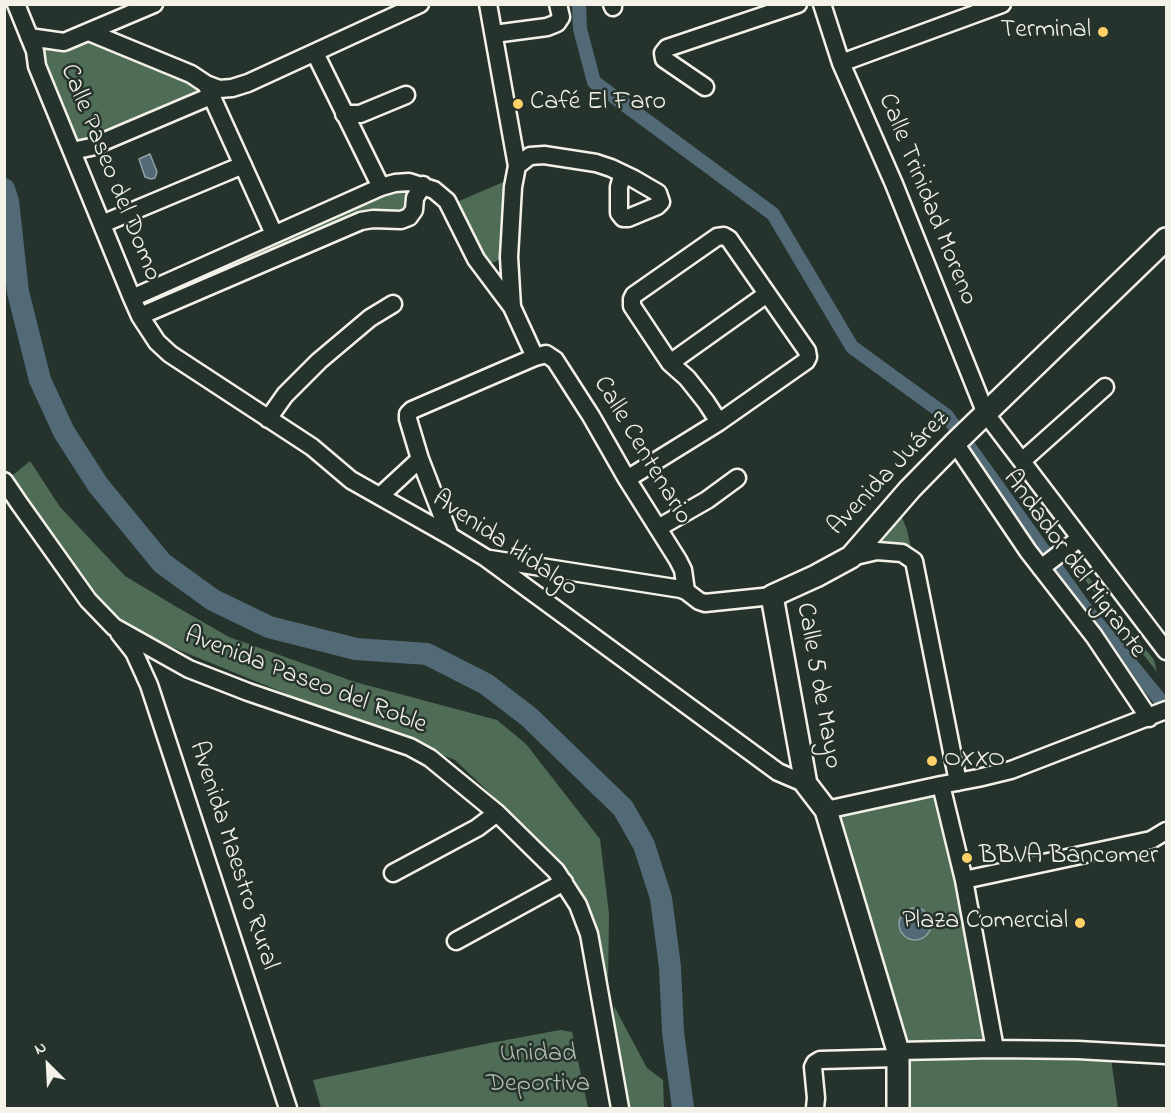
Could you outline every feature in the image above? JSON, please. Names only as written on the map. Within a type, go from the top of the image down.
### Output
[{"type":"main road","name":"Avenida Juárez","points":[[772,596],[816,576],[851,556],[910,489],[957,441],[1167,239]]},
{"type":"main road","name":"Calle 5 de Mayo","points":[[772,596],[806,784],[826,810],[897,1054],[898,1108]]},
{"type":"street","name":"Calle Paseo del Domo","points":[[16,4],[35,51],[37,66],[132,298],[140,316],[157,342],[170,354]]},
{"type":"street","points":[[29,37],[64,42],[154,4]]},
{"type":"street","points":[[72,151],[91,147],[208,90],[232,88],[248,83],[420,4]]},
{"type":"street","points":[[494,34],[547,27],[557,23],[561,17],[558,4]]},
{"type":"street","points":[[705,87],[663,59],[663,53],[667,48],[798,4]]},
{"type":"street","name":"Calle Trinidad Moreno","points":[[822,4],[841,63],[894,184],[983,417],[1022,461],[1076,541],[1167,651]]},
{"type":"street","points":[[841,63],[1002,4]]},
{"type":"street","points":[[488,5],[517,166],[513,187],[509,257],[512,307]]},
{"type":"street","points":[[89,32],[192,74],[208,90],[274,234]]},
{"type":"street","points":[[315,53],[381,187]]},
{"type":"street","points":[[344,114],[360,114],[406,95]]},
{"type":"street","points":[[517,166],[530,156],[544,154],[596,163],[625,175],[658,193],[661,202],[657,206],[623,218],[619,213],[619,187],[625,175]]},
{"type":"street","points":[[102,224],[243,165]]},
{"type":"street","points":[[132,298],[381,187],[409,182],[435,190],[447,201],[476,259],[512,307],[535,357],[412,410],[408,414],[420,459],[450,536]]},
{"type":"street","points":[[140,316],[361,220],[401,220],[409,217],[414,210],[415,198],[423,185]]},
{"type":"street","points":[[627,480],[719,422],[806,362],[808,357],[807,351],[729,239],[724,236],[717,237],[634,295],[632,299],[632,306],[670,363],[687,378],[719,422]]},
{"type":"street","points":[[670,363],[767,294]]},
{"type":"street","points":[[268,418],[285,395],[319,361],[370,318],[393,304]]},
{"type":"street","name":"Avenida Hidalgo","points":[[170,354],[312,447],[351,480],[486,558],[778,772],[806,784]]},
{"type":"street","name":"Calle Centenario","points":[[535,357],[546,354],[555,360],[678,560],[683,570],[686,591]]},
{"type":"street","points":[[1022,461],[1105,387]]},
{"type":"street","name":"Andador del Migrante","points":[[957,441],[1028,551],[1045,565],[1094,636],[1162,715]]},
{"type":"street","points":[[380,496],[420,459]]},
{"type":"street","points":[[658,528],[707,500],[737,478]]},
{"type":"street","name":"Avenida Paseo del Roble","points":[[4,481],[88,600],[114,627],[189,669],[248,692],[410,747],[430,758],[496,813],[556,871],[579,905],[589,934],[621,1108]]},
{"type":"street","points":[[1045,565],[1076,541]]},
{"type":"street","points":[[851,556],[877,551],[902,554],[914,561],[958,782]]},
{"type":"street","name":"Avenida Juárez","points":[[486,558],[681,589],[705,603],[772,596]]},
{"type":"street","name":"Avenida Maestro Rural","points":[[114,627],[134,652],[149,686],[288,1108]]},
{"type":"street","points":[[826,810],[1011,770],[1162,715]]},
{"type":"street","points":[[941,785],[964,880],[995,1049]]},
{"type":"street","points":[[393,873],[477,828],[496,813]]},
{"type":"street","points":[[964,880],[1151,840],[1167,831]]},
{"type":"street","points":[[456,941],[564,882]]},
{"type":"street","points":[[815,1108],[813,1067],[820,1060],[995,1049],[1078,1050],[1167,1055]]},
{"type":"green space","points":[[89,32],[191,74],[211,96],[72,151],[29,37]]},
{"type":"green space","points":[[515,177],[503,257],[495,262],[485,263],[450,205]]},
{"type":"green space","points":[[409,182],[414,210],[373,219],[140,316],[132,298]]},
{"type":"green space","points":[[30,461],[60,507],[125,576],[229,637],[355,682],[497,720],[526,744],[600,839],[609,914],[608,987],[593,932],[561,861],[455,760],[118,625],[7,480]]},
{"type":"green space","points":[[897,505],[907,530],[914,561],[851,557]]},
{"type":"green space","points":[[1075,560],[1154,660],[1157,672],[1071,562]]},
{"type":"green space","points":[[941,785],[995,1049],[1110,1052],[1118,1108],[898,1108],[898,1050],[826,810]]},
{"type":"green space","points":[[614,1006],[647,1068],[663,1080],[664,1108],[621,1108],[616,1067]]},
{"type":"green space","name":"Unidad Deportiva","points":[[560,1030],[572,1032],[588,1108],[321,1108],[313,1080],[485,1044]]},
{"type":"water","points":[[150,154],[157,172],[155,178],[151,179],[145,177],[139,159]]},
{"type":"water","points":[[915,908],[926,913],[931,924],[926,935],[915,940],[904,935],[899,924],[904,913]]},
{"type":"waterway","points":[[579,4],[580,29],[594,82],[773,214],[852,347],[947,416],[1085,608],[1166,707]]},
{"type":"waterway","points":[[4,189],[8,201],[18,292],[40,380],[64,432],[98,485],[162,563],[213,600],[269,627],[356,649],[427,654],[486,684],[529,717],[623,808],[644,845],[661,898],[670,967],[673,1032],[683,1108]]},
{"type":"place","name":"Terminal","points":[[1103,32]]},
{"type":"place","name":"Café El Faro","points":[[518,104]]},
{"type":"place","name":"OXXO","points":[[932,761]]},
{"type":"place","name":"BBVA Bancomer","points":[[967,858]]},
{"type":"place","name":"Plaza Comercial","points":[[1080,923]]}]
